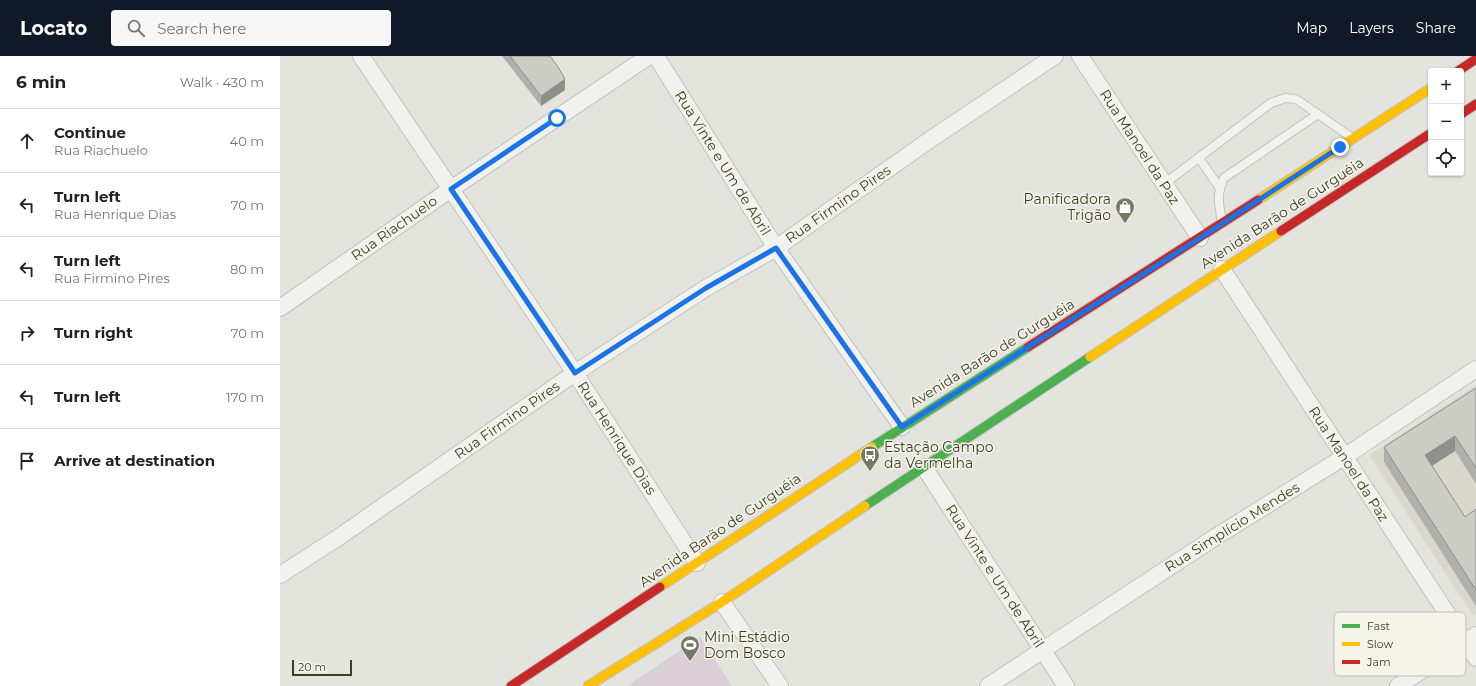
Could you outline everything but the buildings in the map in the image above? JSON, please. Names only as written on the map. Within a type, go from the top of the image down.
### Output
[{"type":"main road","points":[[1462,68],[1476,59]]},
{"type":"main road","name":"Avenida Barão de Gurguéia","points":[[511,686],[902,427],[1222,224],[1428,90]]},
{"type":"main road","points":[[1464,112],[1476,104]]},
{"type":"main road","name":"Avenida Barão de Gurguéia","points":[[588,686],[722,602],[1222,269],[1428,135]]},
{"type":"street","name":"Rua Henrique Dias","points":[[361,56],[575,373],[697,562]]},
{"type":"street","name":"Rua Riachuelo","points":[[280,308],[451,189],[649,56]]},
{"type":"street","name":"Rua Vinte e Um de Abril","points":[[656,56],[776,248],[902,427]]},
{"type":"street","name":"Rua Firmino Pires","points":[[280,575],[339,537],[575,373],[706,288],[776,248],[931,139],[1055,56]]},
{"type":"street","name":"Rua Manoel da Paz","points":[[1080,56],[1200,238]]},
{"type":"street","name":"Rua Manoel da Paz","points":[[1222,269],[1344,457],[1452,612]]},
{"type":"street","name":"Rua Simplício Mendes","points":[[988,686],[1217,536],[1344,457],[1476,369]]},
{"type":"street","name":"Rua Vinte e Um de Abril","points":[[924,467],[1066,686]]},
{"type":"street","points":[[722,602],[780,686]]},
{"type":"street","name":"Rua Manoel da Paz","points":[[1471,639],[1476,658]]},
{"type":"street","points":[[1398,686],[1414,676]]},
{"type":"lane","points":[[1164,184],[1271,103],[1285,98],[1296,99],[1353,139]]},
{"type":"lane","points":[[1222,224],[1218,197],[1219,187],[1224,178],[1318,114]]},
{"type":"lane","points":[[1199,158],[1219,187]]},
{"type":"shaded area","points":[[1476,385],[1476,614],[1473,616],[1369,455]]},
{"type":"shaded area","name":"Mini Estádio Dom Bosco","points":[[700,637],[732,686],[627,686]]},
{"type":"traffic: fast","points":[[872,447],[1028,347]]},
{"type":"traffic: fast","points":[[865,506],[1090,357]]},
{"type":"traffic: slow","points":[[1258,200],[1428,90]]},
{"type":"traffic: slow","points":[[1090,357],[1281,231]]},
{"type":"traffic: slow","points":[[660,587],[872,447]]},
{"type":"traffic: slow","points":[[588,686],[722,602],[865,506]]},
{"type":"traffic: jam","points":[[1462,68],[1476,59]]},
{"type":"traffic: jam","points":[[1464,112],[1476,104]]},
{"type":"traffic: jam","points":[[1281,231],[1428,135]]},
{"type":"traffic: jam","points":[[1028,347],[1258,200]]},
{"type":"traffic: jam","points":[[511,686],[660,587]]},
{"type":"place","name":"Panificadora Trigão","points":[[1125,224]]},
{"type":"place","name":"Estação Campo da Vermelha","points":[[870,472]]},
{"type":"place","name":"Mini Estádio Dom Bosco","points":[[690,662]]},
{"type":"route","points":[[557,118],[451,189],[575,373],[706,288],[776,248],[902,427],[1200,238],[1340,147]]}]
